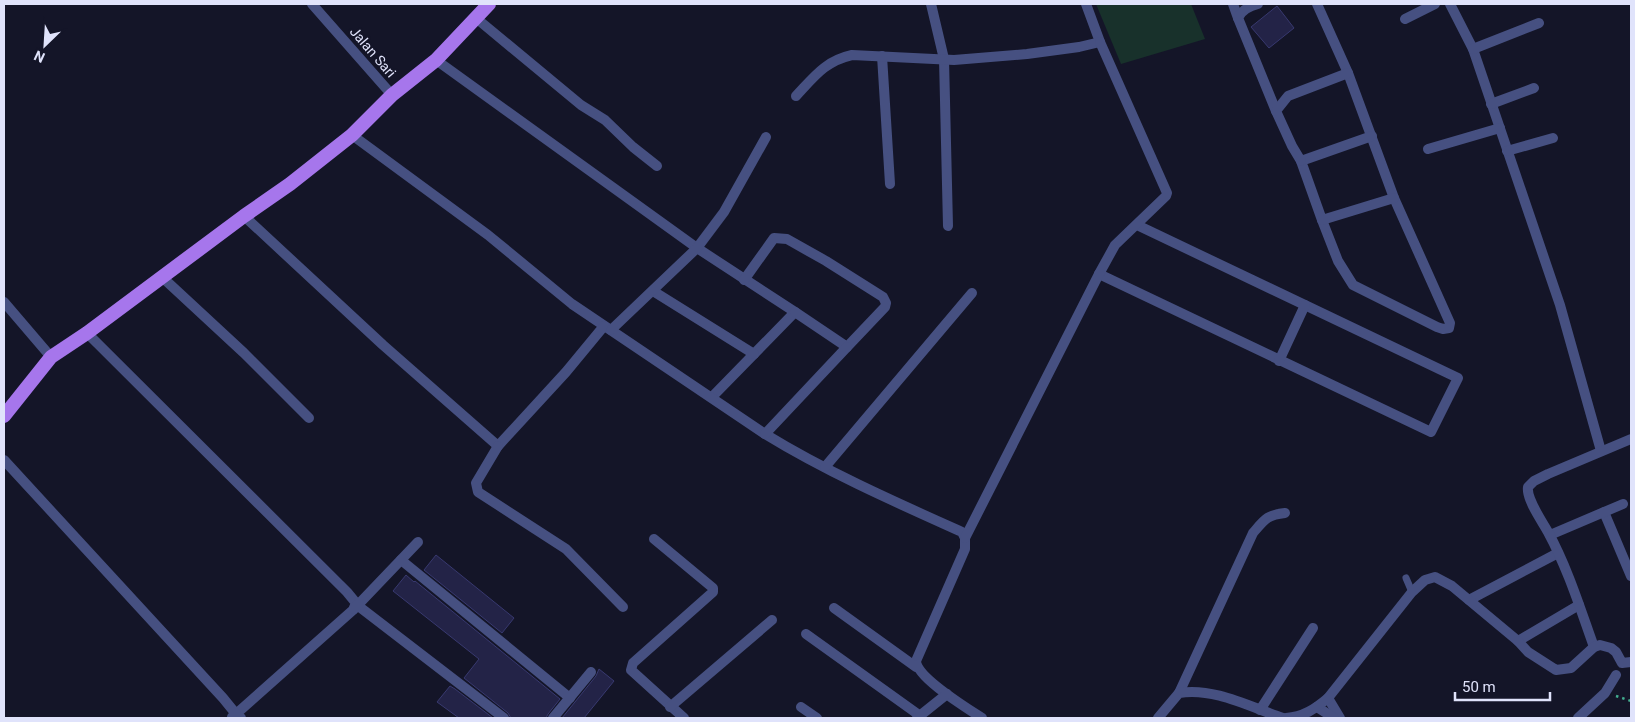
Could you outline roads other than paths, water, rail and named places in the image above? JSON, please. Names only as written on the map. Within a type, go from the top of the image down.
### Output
[{"type":"main road","points":[[4,416],[51,357],[87,333],[290,184],[352,135],[392,95],[436,60],[489,4]]},
{"type":"street","name":"Jalan Sari","points":[[312,4],[392,95]]},
{"type":"street","points":[[931,4],[944,59],[948,226]]},
{"type":"street","points":[[965,538],[1115,245],[1165,199],[1167,193],[1100,42],[1086,4]]},
{"type":"street","points":[[1233,4],[1276,111],[1301,161],[1338,261],[1353,285],[1436,327],[1448,328],[1450,323],[1394,198],[1348,73],[1317,4]]},
{"type":"street","points":[[1238,18],[1242,11],[1258,4]]},
{"type":"street","points":[[1405,19],[1435,4]]},
{"type":"street","points":[[1450,4],[1473,49],[1560,305],[1601,451]]},
{"type":"street","points":[[476,18],[581,105],[605,120],[633,147],[657,166]]},
{"type":"street","points":[[1473,49],[1538,23]]},
{"type":"street","points":[[796,96],[825,67],[839,58],[852,55],[944,59],[1027,54],[1079,47],[1100,42]]},
{"type":"street","points":[[882,56],[890,184]]},
{"type":"street","points":[[436,60],[697,248],[847,347]]},
{"type":"street","points":[[1276,111],[1288,96],[1348,73]]},
{"type":"street","points":[[1491,104],[1534,88]]},
{"type":"street","points":[[1428,149],[1500,128]]},
{"type":"street","points":[[352,135],[488,235],[572,304],[712,396],[765,434],[825,467],[962,532],[965,538],[965,549],[916,661],[916,667]]},
{"type":"street","points":[[1301,161],[1372,136]]},
{"type":"street","points":[[623,607],[566,550],[478,492],[476,483],[498,446],[607,328],[653,291],[697,248],[724,212],[766,137]]},
{"type":"street","points":[[1507,151],[1553,138]]},
{"type":"street","points":[[1322,220],[1394,198]]},
{"type":"street","points":[[244,216],[383,345],[498,446]]},
{"type":"street","points":[[1099,274],[1431,432],[1458,378],[1137,225]]},
{"type":"street","points":[[744,280],[774,238],[782,238],[826,261],[883,297],[886,303],[885,307],[765,434]]},
{"type":"street","points":[[162,277],[309,418]]},
{"type":"street","points":[[653,291],[754,354]]},
{"type":"street","points":[[825,467],[972,293]]},
{"type":"street","points":[[4,302],[51,357]]},
{"type":"street","points":[[1279,361],[1305,305]]},
{"type":"street","points":[[712,396],[795,312]]},
{"type":"street","points":[[87,333],[347,592],[356,603],[355,608]]},
{"type":"street","points":[[1594,647],[1570,579],[1550,535],[1529,497],[1528,486],[1548,474],[1631,439]]},
{"type":"street","points":[[4,460],[223,698],[236,717],[355,608],[418,542]]},
{"type":"street","points":[[1550,535],[1623,504]]},
{"type":"street","points":[[1604,512],[1631,576]]},
{"type":"street","points":[[1158,718],[1179,693],[1254,533],[1264,519],[1271,515],[1285,513]]},
{"type":"street","points":[[654,539],[712,586],[713,590],[633,663],[630,670],[684,718]]},
{"type":"street","points":[[1469,600],[1558,553]]},
{"type":"street","points":[[401,560],[570,698]]},
{"type":"street","points":[[1179,693],[1203,691],[1284,718],[1295,718],[1317,707],[1328,698],[1412,592],[1425,580],[1435,577],[1452,586],[1518,641],[1528,652],[1556,670],[1571,668],[1594,647],[1600,645],[1616,652],[1622,663],[1631,662]]},
{"type":"street","points":[[1518,641],[1579,605]]},
{"type":"street","points":[[355,608],[504,718]]},
{"type":"street","points":[[834,608],[916,667],[946,694],[982,718]]},
{"type":"street","points":[[670,707],[772,620]]},
{"type":"street","points":[[1260,710],[1313,628]]},
{"type":"street","points":[[806,634],[918,717],[946,694]]},
{"type":"street","points":[[554,718],[591,672]]},
{"type":"street","points":[[1578,718],[1605,693],[1616,675]]},
{"type":"street","points":[[1328,698],[1340,718]]},
{"type":"street","points":[[801,707],[817,718]]},
{"type":"street","points":[[1317,707],[1334,718]]},
{"type":"lane","points":[[1406,578],[1412,592]]}]
